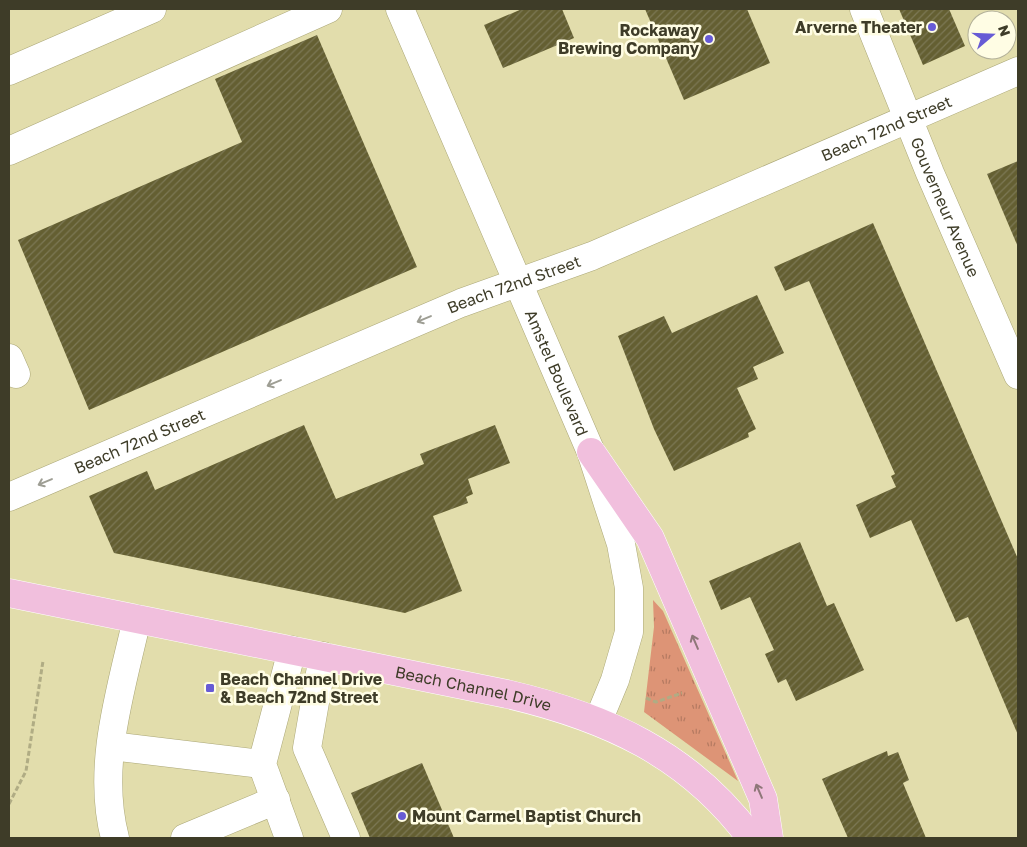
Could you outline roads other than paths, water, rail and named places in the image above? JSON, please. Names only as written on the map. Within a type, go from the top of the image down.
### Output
[{"type":"main road","points":[[592,452],[650,538],[763,799],[769,838]]},
{"type":"main road","name":"Beach Channel Drive","points":[[9,593],[541,702],[598,721],[646,744],[689,773],[729,810],[751,838]]},
{"type":"street","points":[[9,71],[152,9]]},
{"type":"street","points":[[9,151],[328,9]]},
{"type":"street","name":"Amstel Boulevard","points":[[400,9],[592,452],[621,544],[628,581],[629,632],[625,650],[598,721]]},
{"type":"street","name":"Gouverneur Avenue","points":[[864,9],[930,173],[1018,375]]},
{"type":"street","name":"Beach 72nd Street","points":[[9,497],[460,303],[592,256],[1018,71]]},
{"type":"street","points":[[115,838],[107,806],[107,771],[137,619]]},
{"type":"street","points":[[289,838],[262,764],[292,650]]},
{"type":"street","points":[[323,656],[307,748],[346,838]]},
{"type":"street","points":[[111,746],[262,764]]},
{"type":"street","points":[[185,838],[276,800]]},
{"type":"place","name":"Arverne Theater","points":[[932,27]]},
{"type":"place","name":"Rockaway Brewing Company","points":[[709,39]]},
{"type":"place","name":"Beach Channel Drive & Beach 72nd Street","points":[[210,688]]},
{"type":"place","name":"Mount Carmel Baptist Church","points":[[402,816]]}]
